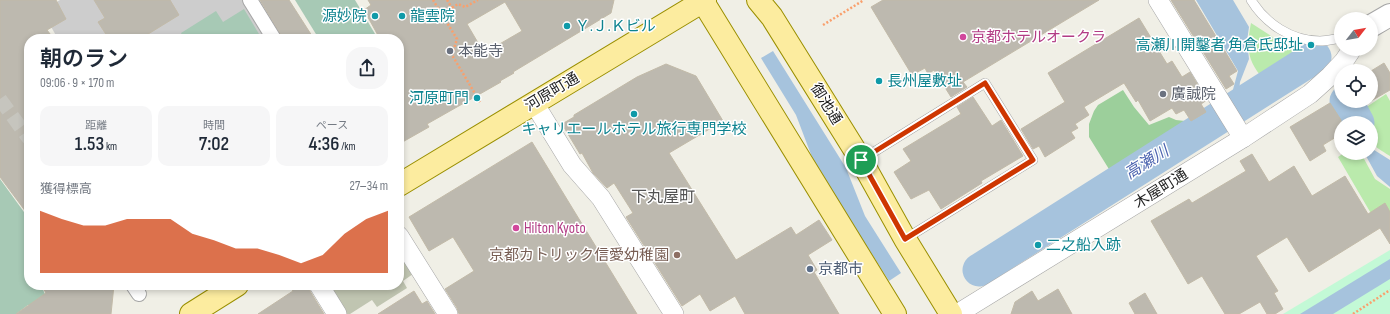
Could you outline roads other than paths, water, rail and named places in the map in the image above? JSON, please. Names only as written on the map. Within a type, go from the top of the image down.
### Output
[{"type":"main road","name":"河原町通","points":[[404,182],[703,0]]},
{"type":"main road","points":[[703,0],[895,314]]},
{"type":"main road","name":"御池通","points":[[758,0],[772,17],[861,160],[905,239],[951,314]]},
{"type":"main road","points":[[191,314],[229,290]]},
{"type":"street","points":[[250,0],[271,34]]},
{"type":"street","points":[[1158,0],[1239,130]]},
{"type":"street","points":[[1378,22],[1390,15]]},
{"type":"street","name":"木屋町通","points":[[957,314],[1239,130],[1310,94],[1330,76],[1347,56]]},
{"type":"street","points":[[534,103],[572,165],[601,198],[674,314]]},
{"type":"street","points":[[404,244],[448,314]]},
{"type":"street","points":[[322,290],[337,314]]},
{"type":"lane","points":[[1251,0],[1258,12],[1276,27],[1296,37],[1319,41],[1334,39]]},
{"type":"lane","points":[[861,160],[985,83],[1033,160],[905,239]]},
{"type":"water","points":[[1196,0],[1233,0],[1249,27],[1247,41],[1249,59],[1240,82],[1239,92],[1231,97],[1238,71]]},
{"type":"water","points":[[773,51],[846,168],[865,216],[901,273],[889,281],[815,165],[796,115],[761,58]]},
{"type":"water","points":[[1378,152],[1390,160],[1390,187],[1377,176],[1368,160],[1378,160]]},
{"type":"water","points":[[1390,259],[1390,279],[1333,314],[1300,314]]},
{"type":"waterway","name":"高瀬川","points":[[979,270],[1315,57]]},
{"type":"waterway","name":"高瀬川","points":[[1350,108],[1354,116]]},
{"type":"tunnel","points":[[0,99],[24,132]]},
{"type":"place","name":"源妙院","points":[[375,16]]},
{"type":"place","name":"龍雲院","points":[[402,16]]},
{"type":"place","name":"Ｙ.Ｊ.Ｋビル","points":[[567,26]]},
{"type":"place","name":"京都ホテルオークラ","points":[[963,37]]},
{"type":"place","name":"高瀬川開鑿者 角倉氏邸址","points":[[1311,45]]},
{"type":"place","name":"本能寺","points":[[450,51]]},
{"type":"place","name":"長州屋敷址","points":[[879,81]]},
{"type":"place","name":"廣誠院","points":[[1163,94]]},
{"type":"place","name":"河原町門","points":[[477,98]]},
{"type":"place","name":"キャリエールホテル旅行専門学校","points":[[634,114]]},
{"type":"place","name":"Hilton Kyoto","points":[[516,228]]},
{"type":"place","name":"二之船入跡","points":[[1038,245]]},
{"type":"place","name":"京都カトリック信愛幼稚園","points":[[677,255]]},
{"type":"place","name":"京都市","points":[[810,269]]},
{"type":"district","name":"下丸屋町","points":[[663,197]]}]
